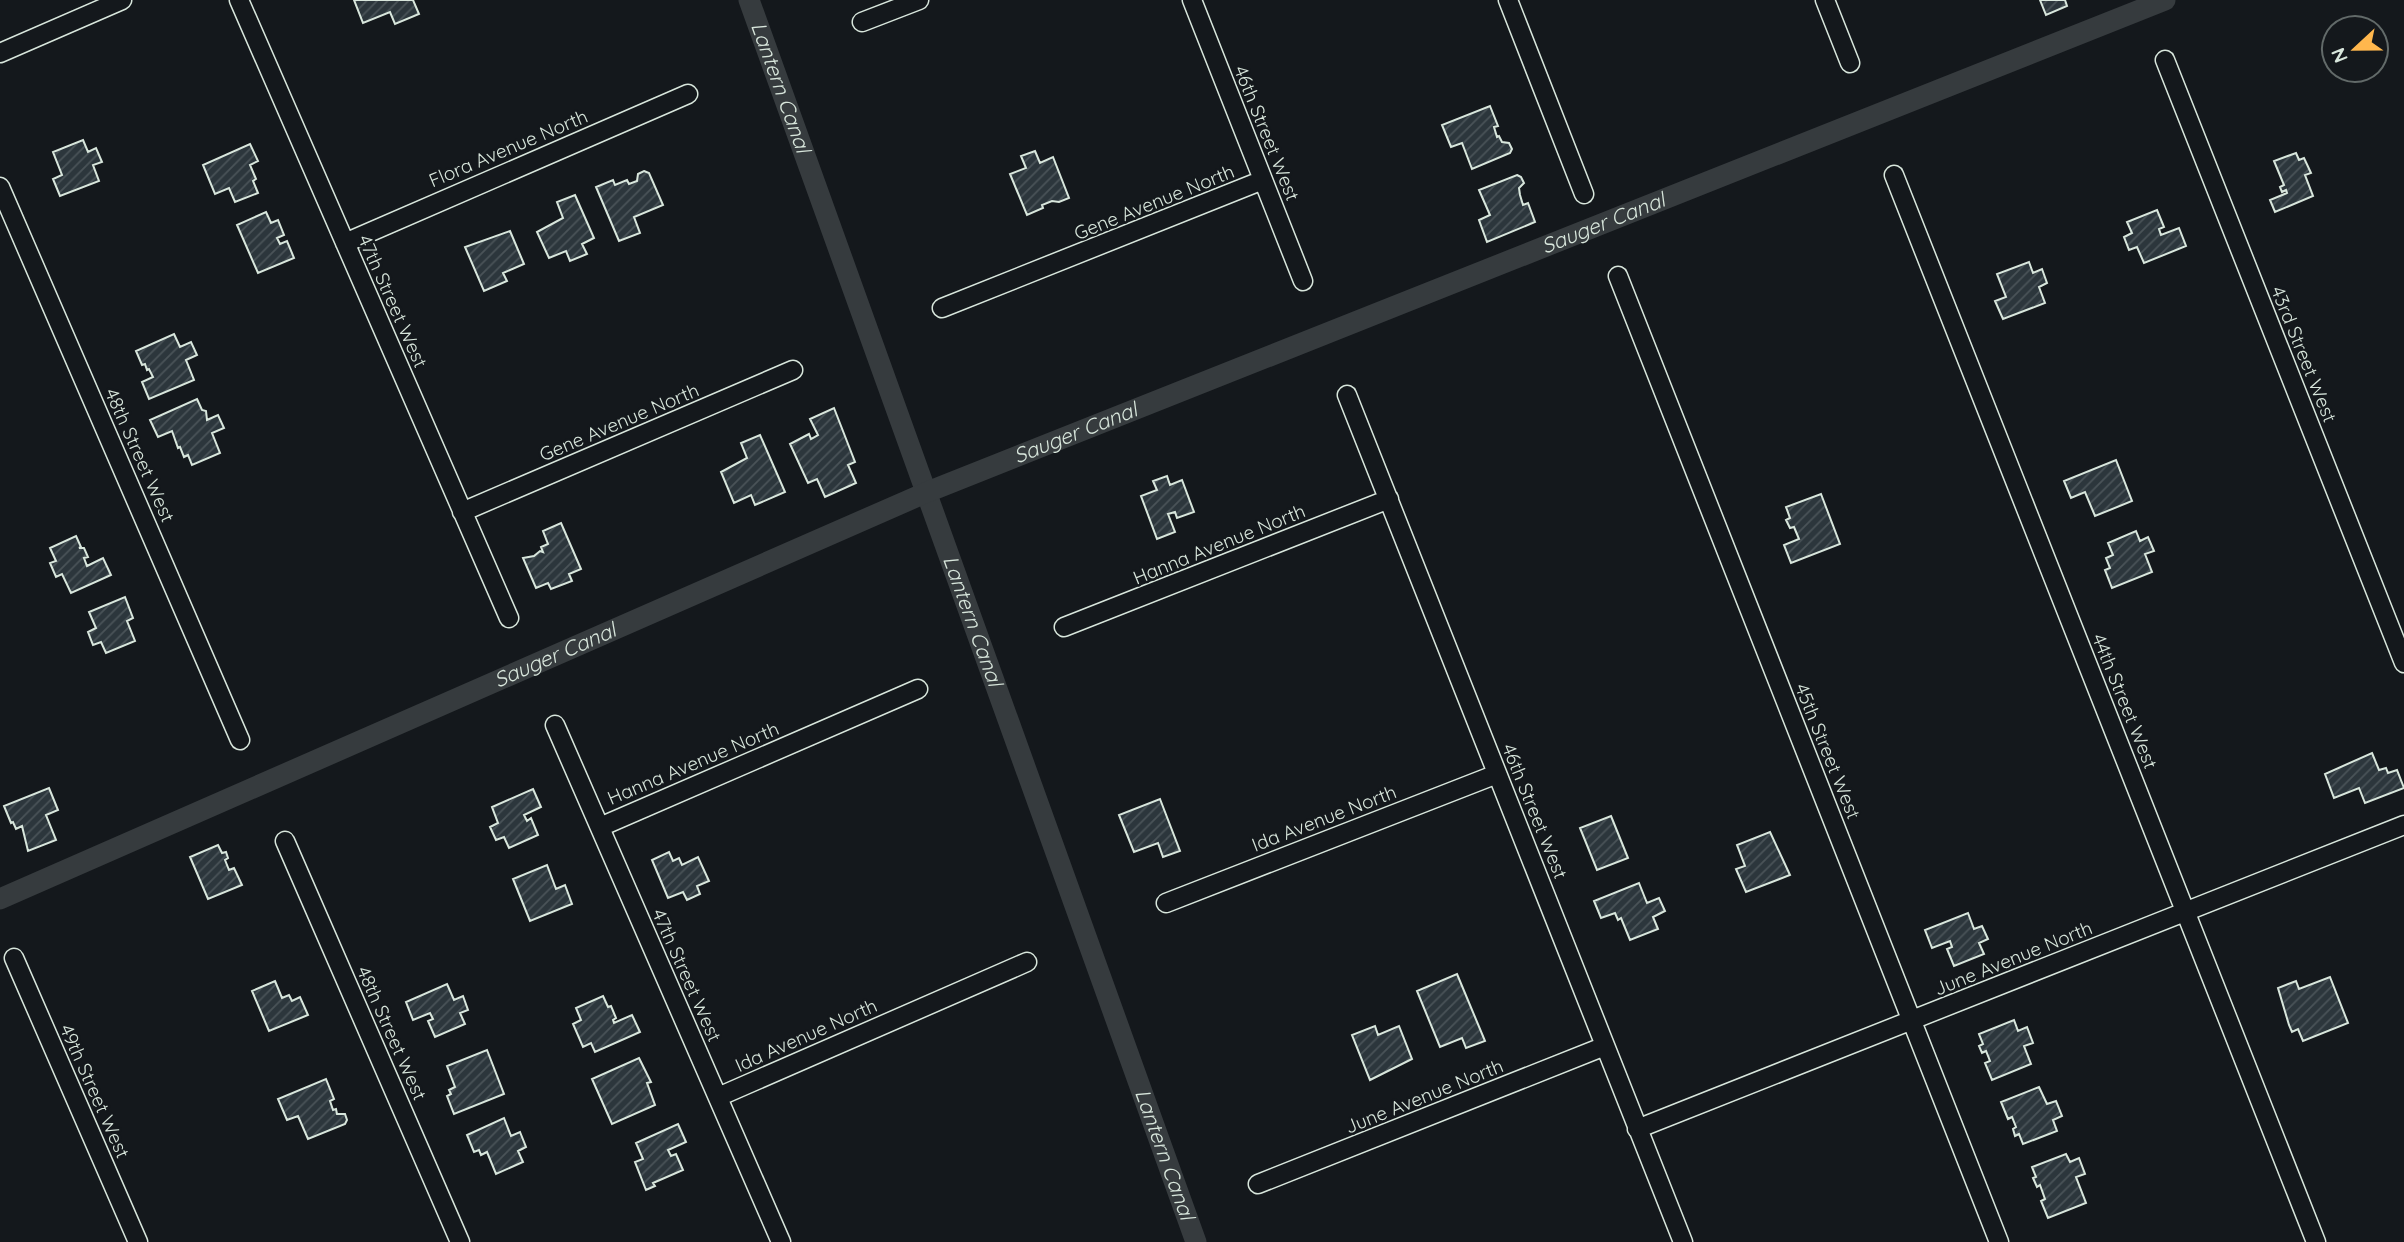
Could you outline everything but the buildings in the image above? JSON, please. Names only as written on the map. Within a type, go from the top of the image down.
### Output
[{"type":"street","points":[[0,54],[122,0]]},
{"type":"street","name":"47th Street West","points":[[239,0],[509,618]]},
{"type":"street","points":[[862,22],[919,0]]},
{"type":"street","name":"46th Street West","points":[[1192,0],[1303,281]]},
{"type":"street","points":[[1508,0],[1584,194]]},
{"type":"street","points":[[1825,0],[1850,64]]},
{"type":"street","name":"43rd Street West","points":[[2165,60],[2404,663]]},
{"type":"street","name":"Flora Avenue North","points":[[345,243],[688,94]]},
{"type":"street","name":"44th Street West","points":[[1894,175],[2316,1242]]},
{"type":"street","name":"Gene Avenue North","points":[[942,308],[1263,180]]},
{"type":"street","name":"48th Street West","points":[[0,187],[240,740]]},
{"type":"street","name":"45th Street West","points":[[1618,276],[1999,1242]]},
{"type":"street","name":"Gene Avenue North","points":[[462,512],[793,370]]},
{"type":"street","name":"46th Street West","points":[[1347,395],[1683,1242]]},
{"type":"street","name":"Hanna Avenue North","points":[[1064,627],[1389,499]]},
{"type":"street","name":"Hanna Avenue North","points":[[600,827],[918,689]]},
{"type":"street","name":"47th Street West","points":[[555,724],[781,1242]]},
{"type":"street","name":"Ida Avenue North","points":[[1166,904],[1497,774]]},
{"type":"street","name":"June Avenue North","points":[[1637,1129],[2404,825]]},
{"type":"street","name":"48th Street West","points":[[285,841],[460,1242]]},
{"type":"street","name":"49th Street West","points":[[14,958],[138,1242]]},
{"type":"street","name":"Ida Avenue North","points":[[718,1097],[1027,962]]},
{"type":"street","name":"June Avenue North","points":[[1258,1184],[1605,1046]]},
{"type":"waterway","name":"Lantern Canal","points":[[749,0],[1196,1242]]},
{"type":"waterway","name":"Sauger Canal","points":[[0,899],[925,493],[2165,0]]}]
